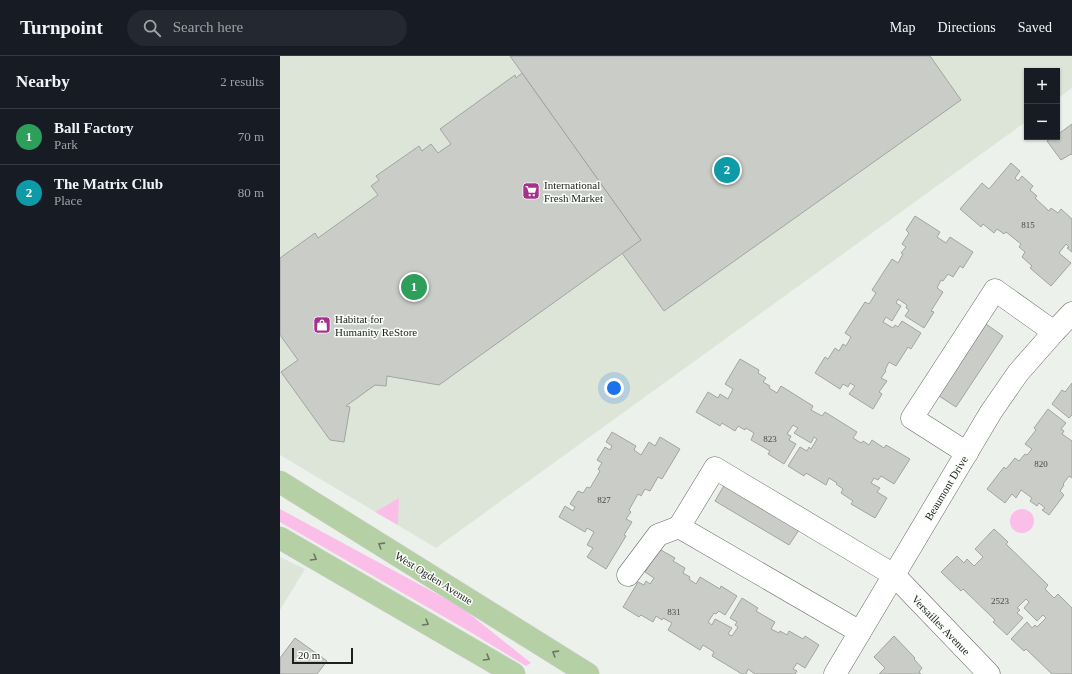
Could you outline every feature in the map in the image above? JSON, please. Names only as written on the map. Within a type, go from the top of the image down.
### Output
[{"type":"main road","name":"West Ogden Avenue","points":[[280,482],[588,674]]},
{"type":"main road","points":[[280,538],[514,674]]},
{"type":"street","points":[[967,453],[912,418],[995,290],[1054,332]]},
{"type":"street","name":"Beaumont Drive","points":[[835,674],[991,412],[1018,373],[1072,313]]},
{"type":"street","name":"Versailles Avenue","points":[[679,527],[715,468],[894,575],[989,674]]},
{"type":"street","points":[[628,575],[658,535],[679,527],[860,632]]},
{"type":"shaded area","points":[[280,56],[1072,56],[1072,88],[1060,97],[1060,68],[1024,68],[1024,123],[436,548],[280,455]]},
{"type":"shaded area","points":[[399,498],[398,525],[375,512]]},
{"type":"shaded area","points":[[280,509],[461,607],[531,663],[526,666],[280,522]]},
{"type":"shaded area","points":[[1022,509],[1027,510],[1033,516],[1033,526],[1027,532],[1022,533],[1017,532],[1011,526],[1010,521],[1011,516],[1017,510]]},
{"type":"shaded area","points":[[280,557],[305,569],[280,610]]},
{"type":"building","points":[[510,56],[930,56],[961,100],[664,311],[622,253],[641,240]]},
{"type":"building","points":[[522,73],[641,240],[439,385],[387,376],[386,386],[375,385],[346,406],[350,407],[344,442],[330,440],[281,372],[298,360],[280,335],[280,258],[315,233],[318,238],[378,195],[371,186],[379,180],[376,176],[419,146],[422,151],[431,144],[438,153],[451,144],[440,129],[515,75],[516,78]]},
{"type":"building","points":[[1072,124],[1072,155],[1071,154],[1061,160],[1047,141],[1060,140],[1060,133]]},
{"type":"building","points":[[1011,163],[1020,171],[1015,178],[1018,181],[1022,176],[1033,186],[1030,190],[1037,196],[1035,198],[1049,211],[1051,208],[1058,213],[1061,209],[1072,219],[1072,252],[1067,248],[1069,247],[1066,244],[1059,253],[1071,263],[1051,286],[1030,268],[1032,266],[1022,257],[1025,252],[1019,247],[1021,244],[1006,232],[1004,234],[997,229],[994,233],[983,224],[981,227],[960,209],[982,183],[989,189]]},
{"type":"building","points":[[915,216],[940,232],[937,237],[946,243],[950,237],[973,252],[963,268],[960,266],[953,277],[948,274],[943,281],[941,280],[937,288],[943,292],[931,311],[934,312],[924,328],[905,316],[909,310],[906,308],[907,305],[898,299],[896,303],[901,306],[892,321],[886,317],[883,322],[893,328],[895,325],[898,327],[902,321],[921,333],[911,349],[908,347],[896,366],[889,362],[885,370],[886,371],[881,378],[887,381],[879,392],[882,394],[873,409],[849,394],[855,386],[850,383],[848,387],[843,384],[840,389],[815,373],[825,357],[828,359],[835,348],[839,351],[843,344],[846,346],[851,337],[845,333],[865,302],[869,304],[876,293],[872,290],[892,259],[898,263],[903,254],[901,253],[906,247],[902,244],[909,233],[906,230]]},
{"type":"building","points":[[986,324],[1003,336],[956,407],[939,396]]},
{"type":"building","points":[[740,359],[759,370],[758,373],[766,378],[763,382],[770,386],[769,388],[777,393],[781,386],[813,406],[811,410],[822,416],[825,412],[857,432],[853,438],[861,443],[863,441],[869,445],[872,440],[884,448],[886,445],[910,459],[894,484],[881,476],[878,480],[874,478],[871,483],[880,488],[877,492],[887,498],[875,518],[851,504],[853,501],[841,493],[843,489],[829,478],[826,485],[806,473],[804,476],[788,466],[800,447],[807,451],[809,447],[811,449],[817,439],[814,437],[811,443],[794,433],[798,428],[793,425],[787,434],[791,436],[789,440],[796,444],[784,464],[768,454],[770,451],[751,440],[754,433],[746,428],[745,430],[738,426],[735,431],[722,423],[720,426],[696,412],[708,392],[718,398],[720,394],[728,399],[733,389],[725,384]]},
{"type":"building","points":[[1072,383],[1072,415],[1069,418],[1052,404],[1062,390],[1065,392]]},
{"type":"building","points":[[1048,409],[1066,423],[1061,429],[1064,431],[1062,434],[1072,441],[1072,478],[1069,476],[1063,484],[1064,485],[1060,491],[1064,495],[1049,515],[1042,510],[1045,508],[1039,503],[1037,506],[1030,501],[1032,498],[1021,490],[1016,498],[1012,494],[1005,503],[987,489],[1004,467],[1006,469],[1015,458],[1019,461],[1032,449],[1025,444],[1036,430],[1034,428]]},
{"type":"building","points":[[612,432],[636,446],[634,450],[641,455],[649,442],[655,446],[660,437],[680,449],[662,479],[658,477],[650,491],[645,489],[641,496],[638,494],[629,510],[631,512],[626,519],[632,522],[624,535],[626,536],[606,569],[587,557],[593,548],[587,545],[594,532],[587,528],[585,532],[559,517],[565,506],[573,511],[575,507],[570,504],[578,491],[583,493],[587,487],[590,488],[600,471],[598,469],[602,463],[597,460],[605,447],[610,450],[612,446],[606,442]]},
{"type":"building","points":[[726,482],[801,527],[789,545],[715,501]]},
{"type":"building","points":[[994,529],[1008,542],[1006,544],[1048,585],[1045,589],[1054,598],[1058,594],[1072,608],[1072,674],[1052,674],[1026,649],[1024,651],[1011,639],[1027,622],[1032,628],[1035,625],[1037,627],[1046,618],[1043,615],[1037,621],[1024,608],[1029,602],[1026,599],[1017,608],[1020,610],[1017,613],[1023,618],[1007,635],[993,622],[995,620],[963,589],[961,591],[941,572],[957,556],[964,563],[967,559],[974,566],[983,557],[975,549]]},
{"type":"building","points":[[659,549],[675,558],[673,561],[685,568],[683,573],[690,577],[689,579],[696,584],[700,577],[720,589],[721,586],[737,596],[725,615],[719,611],[716,614],[714,613],[708,622],[712,625],[715,619],[732,628],[728,634],[732,636],[738,627],[735,625],[737,622],[730,618],[742,598],[758,608],[756,611],[775,622],[771,629],[779,633],[780,631],[787,635],[789,631],[803,639],[805,636],[819,645],[805,668],[797,663],[793,669],[797,671],[795,674],[755,674],[748,669],[746,674],[742,674],[712,656],[714,652],[703,645],[700,650],[668,630],[672,623],[663,618],[662,620],[656,616],[653,622],[641,615],[639,617],[623,607],[638,582],[644,585],[646,581],[650,584],[654,578],[645,572]]},
{"type":"building","points":[[894,636],[915,658],[914,659],[922,668],[919,672],[921,674],[879,674],[885,668],[874,657]]},
{"type":"building","points":[[295,638],[327,661],[317,674],[280,674],[280,658]]},
{"type":"place","name":"The Matrix Club","points":[[727,170]]},
{"type":"place","name":"International Fresh Market","points":[[531,191]]},
{"type":"place","name":"Ball Factory","points":[[414,287]]},
{"type":"place","name":"Habitat for Humanity ReStore","points":[[322,325]]}]
